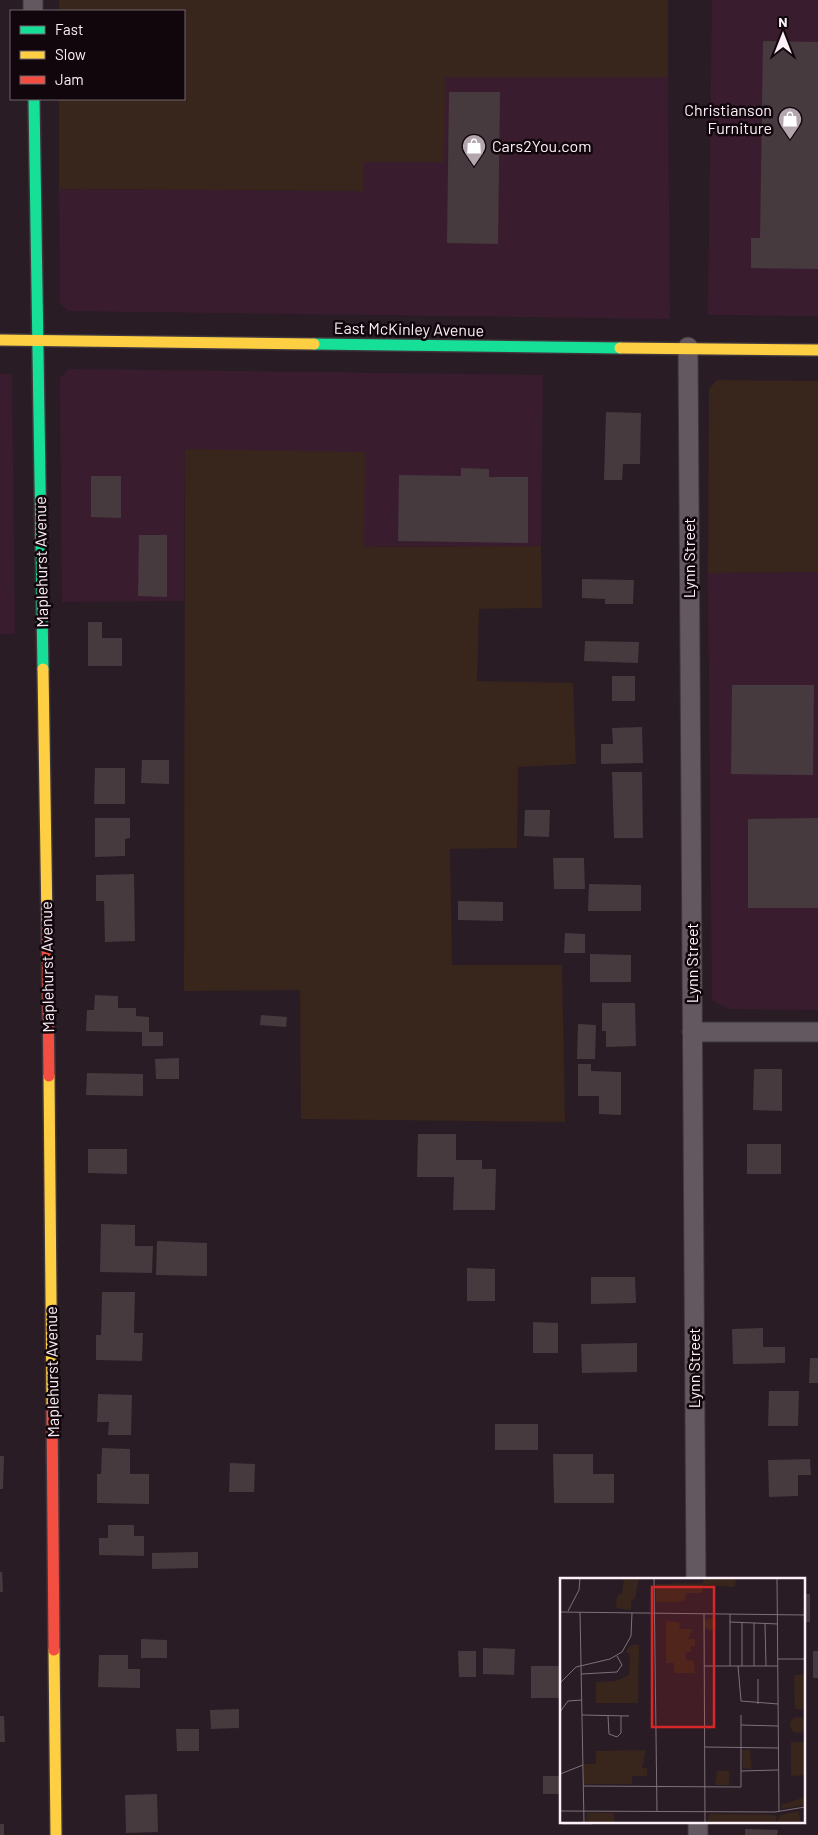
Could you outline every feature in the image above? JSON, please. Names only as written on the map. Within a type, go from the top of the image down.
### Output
[{"type":"street","name":"Maplehurst Avenue","points":[[34,100],[48,1012],[56,1835]]},
{"type":"street","name":"East McKinley Avenue","points":[[0,340],[818,350]]},
{"type":"street","name":"Lynn Street","points":[[688,348],[696,1578]]},
{"type":"street","points":[[692,1032],[818,1032]]},
{"type":"street","points":[[698,1822],[698,1835]]},
{"type":"shaded area","points":[[59,0],[668,0],[668,77],[445,77],[444,162],[364,162],[363,191],[59,189],[59,100],[185,100],[185,10],[59,10]]},
{"type":"shaded area","points":[[712,0],[818,0],[818,316],[708,315]]},
{"type":"shaded area","points":[[444,77],[668,77],[670,319],[68,311],[60,303],[59,189],[363,191],[363,162],[444,161]]},
{"type":"shaded area","points":[[69,369],[543,375],[541,546],[364,547],[185,449],[184,601],[62,602],[60,378]]},
{"type":"shaded area","points":[[0,374],[12,374],[15,634],[0,634]]},
{"type":"shaded area","points":[[717,380],[818,381],[818,572],[708,573],[709,389]]},
{"type":"shaded area","points":[[185,449],[365,452],[364,547],[541,546],[542,608],[479,609],[477,681],[573,683],[576,764],[518,767],[517,848],[450,849],[452,965],[562,965],[565,1122],[301,1119],[300,990],[184,991]]},
{"type":"shaded area","points":[[818,572],[818,1010],[728,1009],[712,1000],[708,573]]},
{"type":"building","name":"Christianson Furniture","points":[[763,41],[818,42],[818,269],[751,268],[751,238],[760,238]]},
{"type":"building","name":"Cars2You.com","points":[[449,92],[500,92],[498,244],[447,243]]},
{"type":"building","points":[[606,412],[641,413],[640,464],[623,464],[622,480],[604,480]]},
{"type":"building","points":[[461,468],[489,469],[489,477],[528,477],[528,543],[398,541],[399,475],[461,476]]},
{"type":"building","points":[[91,476],[121,476],[121,518],[91,517]]},
{"type":"building","points":[[139,535],[167,535],[167,597],[138,596]]},
{"type":"building","points":[[582,579],[634,580],[633,604],[605,604],[605,599],[582,598]]},
{"type":"building","points":[[88,622],[102,622],[102,638],[122,638],[122,666],[88,666]]},
{"type":"building","points":[[585,641],[639,642],[638,663],[584,661]]},
{"type":"building","points":[[612,676],[635,676],[635,701],[612,701]]},
{"type":"building","points":[[732,685],[814,685],[813,775],[731,774]]},
{"type":"building","points":[[642,727],[643,763],[601,764],[601,744],[613,744],[612,728]]},
{"type":"building","points":[[142,760],[169,760],[169,784],[141,783]]},
{"type":"building","points":[[95,768],[125,768],[125,804],[94,804]]},
{"type":"building","points":[[612,772],[642,772],[643,838],[614,838]]},
{"type":"building","points":[[525,810],[550,810],[549,837],[524,836]]},
{"type":"building","points":[[95,818],[130,818],[130,838],[125,839],[125,856],[95,857]]},
{"type":"building","points":[[818,818],[818,908],[748,908],[748,819]]},
{"type":"building","points":[[553,858],[584,858],[585,889],[554,889]]},
{"type":"building","points":[[134,874],[135,941],[105,942],[104,901],[96,901],[96,875]]},
{"type":"building","points":[[589,884],[641,885],[641,911],[588,911]]},
{"type":"building","points":[[458,901],[503,902],[503,921],[458,920]]},
{"type":"building","points":[[565,933],[585,934],[585,953],[564,953]]},
{"type":"building","points":[[590,954],[631,955],[631,982],[590,982]]},
{"type":"building","points":[[95,995],[118,996],[118,1008],[136,1008],[136,1016],[149,1017],[149,1032],[163,1032],[163,1046],[142,1046],[142,1032],[86,1031],[87,1010],[94,1010]]},
{"type":"building","points":[[602,1003],[635,1003],[636,1046],[606,1047],[606,1031],[602,1031]]},
{"type":"building","points":[[261,1015],[287,1017],[286,1027],[260,1025]]},
{"type":"building","points":[[578,1024],[596,1025],[595,1059],[577,1059]]},
{"type":"building","points":[[179,1058],[179,1079],[156,1079],[155,1059]]},
{"type":"building","points":[[578,1064],[591,1064],[591,1071],[621,1072],[621,1115],[599,1114],[599,1096],[578,1096]]},
{"type":"building","points":[[754,1069],[782,1069],[782,1111],[753,1110]]},
{"type":"building","points":[[87,1073],[143,1074],[143,1096],[86,1095]]},
{"type":"building","points":[[418,1134],[456,1134],[456,1160],[482,1160],[482,1169],[496,1169],[495,1210],[453,1210],[454,1177],[417,1177]]},
{"type":"building","points":[[747,1144],[781,1144],[781,1174],[747,1174]]},
{"type":"building","points":[[88,1149],[127,1149],[127,1174],[88,1173]]},
{"type":"building","points":[[101,1224],[135,1225],[135,1246],[153,1246],[152,1273],[100,1272]]},
{"type":"building","points":[[157,1241],[207,1243],[207,1276],[156,1275]]},
{"type":"building","points":[[467,1268],[495,1269],[495,1301],[467,1301]]},
{"type":"building","points":[[591,1277],[635,1277],[636,1303],[591,1304]]},
{"type":"building","points":[[102,1292],[135,1292],[134,1333],[143,1333],[142,1361],[96,1360],[96,1335],[101,1335]]},
{"type":"building","points":[[533,1322],[558,1323],[558,1353],[533,1353]]},
{"type":"building","points":[[763,1328],[763,1347],[785,1347],[785,1363],[733,1364],[732,1329]]},
{"type":"building","points":[[637,1343],[637,1372],[582,1373],[581,1344]]},
{"type":"building","points":[[810,1358],[818,1358],[818,1383],[809,1383]]},
{"type":"building","points":[[769,1391],[799,1391],[798,1426],[768,1426]]},
{"type":"building","points":[[98,1394],[132,1395],[131,1435],[108,1435],[109,1422],[97,1422]]},
{"type":"building","points":[[495,1424],[538,1424],[538,1450],[495,1450]]},
{"type":"building","points":[[102,1448],[130,1449],[130,1474],[149,1474],[149,1504],[97,1503],[97,1474],[101,1474]]},
{"type":"building","points":[[553,1454],[593,1454],[593,1474],[614,1474],[614,1503],[554,1503]]},
{"type":"building","points":[[0,1456],[4,1456],[3,1489],[0,1489]]},
{"type":"building","points":[[810,1459],[811,1475],[798,1475],[798,1496],[769,1497],[768,1460]]},
{"type":"building","points":[[230,1463],[255,1464],[254,1492],[229,1492]]},
{"type":"building","points":[[108,1525],[134,1525],[134,1536],[144,1536],[144,1556],[99,1555],[99,1538],[108,1538]]},
{"type":"building","points":[[198,1552],[198,1568],[152,1569],[152,1553]]},
{"type":"building","points":[[0,1572],[2,1572],[3,1592],[0,1592]]},
{"type":"building","points":[[806,1594],[810,1594],[810,1622],[806,1622]]},
{"type":"building","points":[[141,1639],[167,1640],[167,1658],[141,1658]]},
{"type":"building","points":[[483,1648],[515,1649],[514,1675],[483,1674]]},
{"type":"building","points":[[458,1651],[476,1651],[476,1677],[459,1677]]},
{"type":"building","points":[[813,1651],[818,1651],[818,1678],[813,1678]]},
{"type":"building","points":[[99,1655],[128,1655],[128,1669],[140,1669],[140,1688],[98,1687]]},
{"type":"building","points":[[531,1666],[559,1666],[559,1698],[531,1698]]},
{"type":"building","points":[[239,1709],[239,1728],[211,1729],[210,1710]]},
{"type":"building","points":[[0,1716],[4,1716],[5,1742],[0,1742]]},
{"type":"building","points":[[176,1729],[199,1729],[199,1751],[177,1751]]},
{"type":"building","points":[[543,1776],[560,1776],[560,1794],[543,1794]]},
{"type":"building","points":[[157,1794],[158,1832],[126,1833],[125,1795]]},
{"type":"building","points":[[562,1822],[592,1822],[592,1825],[562,1825]]},
{"type":"building","points":[[0,1824],[4,1824],[4,1835],[0,1835]]},
{"type":"building","points":[[745,1829],[778,1830],[777,1835],[745,1835]]},
{"type":"traffic: fast","points":[[34,100],[43,669]]},
{"type":"traffic: fast","points":[[314,344],[620,348]]},
{"type":"traffic: slow","points":[[0,340],[314,344]]},
{"type":"traffic: slow","points":[[620,348],[818,350]]},
{"type":"traffic: slow","points":[[43,669],[47,922]]},
{"type":"traffic: slow","points":[[49,1076],[52,1407]]},
{"type":"traffic: slow","points":[[54,1650],[56,1835]]},
{"type":"traffic: jam","points":[[47,922],[49,1076]]},
{"type":"traffic: jam","points":[[52,1407],[54,1650]]},
{"type":"place","name":"Christianson Furniture","points":[[790,140]]},
{"type":"place","name":"Cars2You.com","points":[[474,167]]}]
